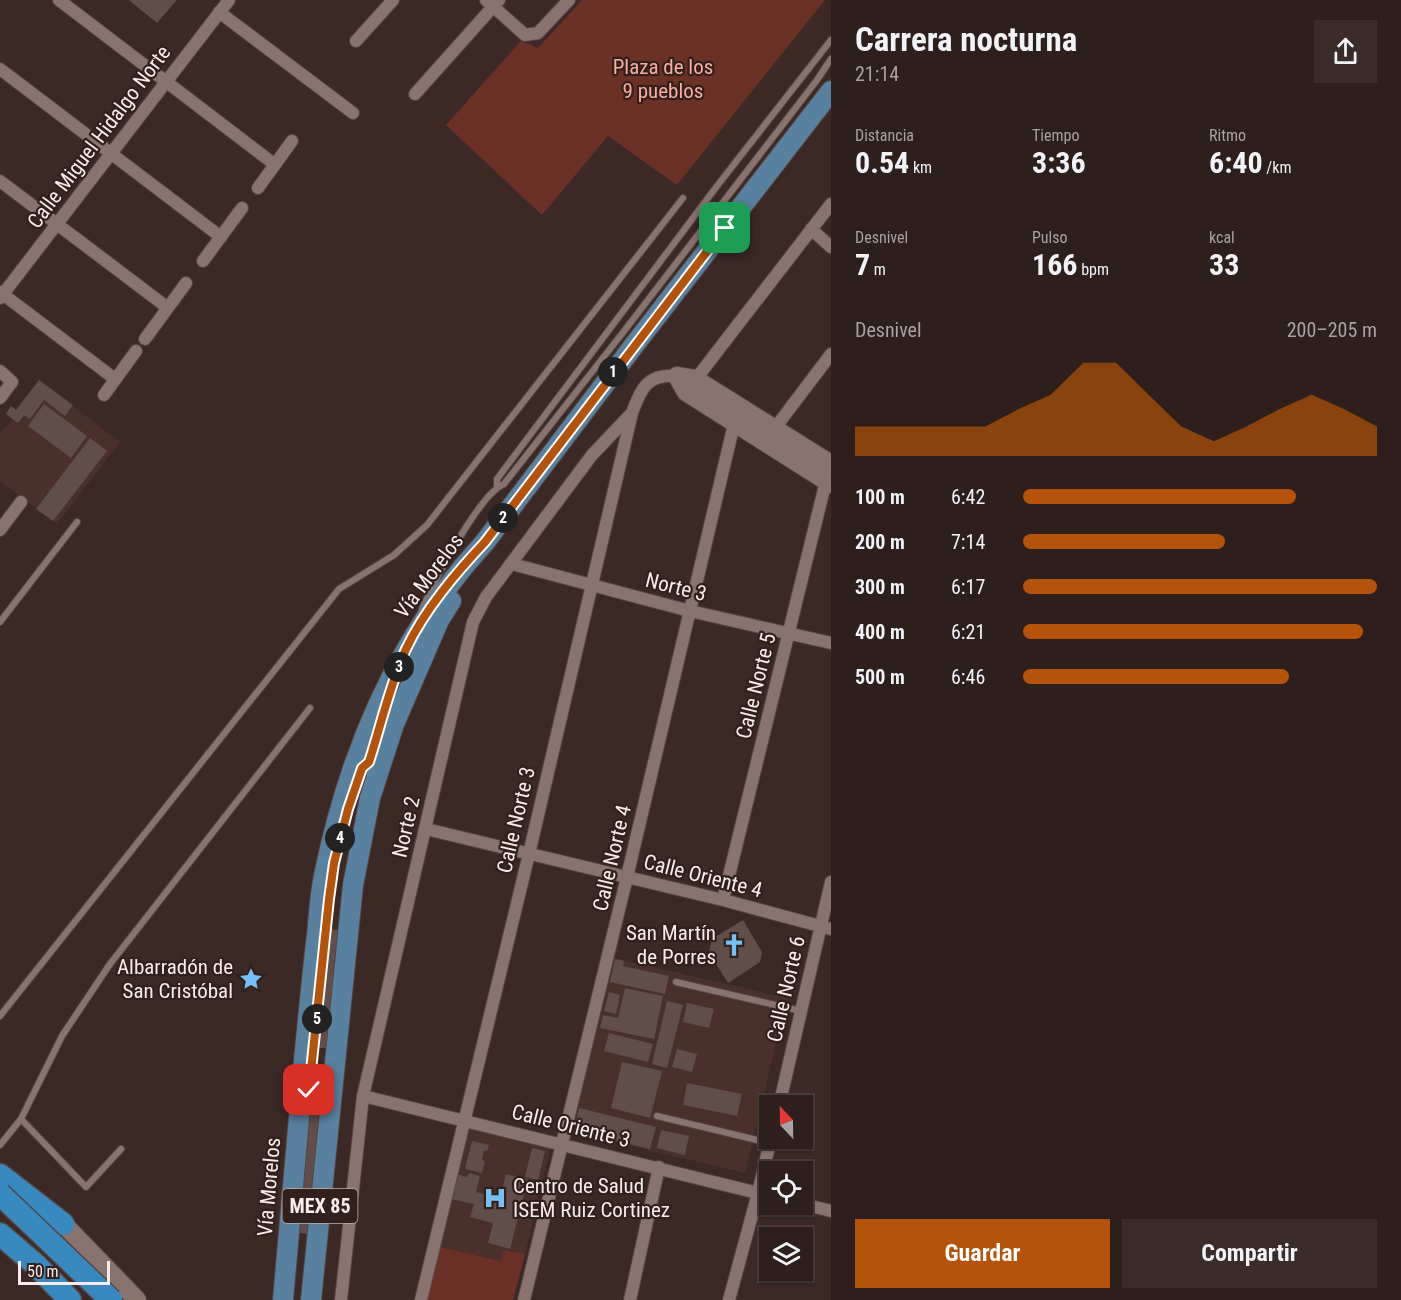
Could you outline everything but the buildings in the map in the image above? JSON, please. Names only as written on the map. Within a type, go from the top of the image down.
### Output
[{"type":"highway","points":[[0,1175],[69,1230]]},
{"type":"highway","points":[[0,1194],[111,1300]]},
{"type":"highway","points":[[0,1234],[40,1269],[70,1300]]},
{"type":"main road","name":"MEX 85","points":[[485,542],[831,91]]},
{"type":"main road","name":"Vía Morelos","points":[[283,1300],[323,878],[350,776],[373,713],[407,648],[458,572],[485,542]]},
{"type":"main road","name":"Vía Morelos","points":[[310,1300],[353,885],[370,798],[394,724],[439,620],[485,542]]},
{"type":"street","points":[[59,0],[274,164]]},
{"type":"street","name":"Calle Miguel Hidalgo Norte","points":[[1,295],[229,0]]},
{"type":"street","points":[[356,41],[393,0]]},
{"type":"street","points":[[415,94],[493,2],[525,35],[531,36],[538,33],[569,0]]},
{"type":"street","points":[[219,12],[353,113]]},
{"type":"street","points":[[0,69],[220,237]]},
{"type":"street","points":[[258,188],[291,141]]},
{"type":"street","points":[[0,181],[168,308]]},
{"type":"street","points":[[686,382],[831,204]]},
{"type":"street","points":[[203,261],[242,208]]},
{"type":"street","points":[[812,230],[831,247]]},
{"type":"street","points":[[145,339],[186,283]]},
{"type":"street","points":[[1,295],[115,379]]},
{"type":"street","points":[[104,395],[136,351]]},
{"type":"street","points":[[775,428],[831,354]]},
{"type":"street","points":[[0,371],[12,382],[0,398]]},
{"type":"street","name":"Calle Norte 3","points":[[421,1300],[529,854],[632,413],[645,384],[658,376],[686,382]]},
{"type":"street","points":[[686,382],[734,424],[829,476]]},
{"type":"street","points":[[686,382],[775,428],[829,476]]},
{"type":"street","name":"Norte 2","points":[[341,1300],[363,1096],[473,622],[486,597],[591,455],[632,413]]},
{"type":"street","name":"Calle Norte 4","points":[[524,1300],[734,424]]},
{"type":"street","name":"Calle Norte 5","points":[[723,900],[829,476]]},
{"type":"street","points":[[0,530],[21,502]]},
{"type":"street","name":"Norte 3","points":[[512,564],[690,611],[831,643]]},
{"type":"street","name":"Calle Oriente 4","points":[[426,829],[723,900],[826,928]]},
{"type":"street","name":"Calle Norte 6","points":[[782,1095],[801,1011],[826,928],[831,882]]},
{"type":"street","name":"Calle Oriente 3","points":[[363,1096],[759,1193]]},
{"type":"street","points":[[0,1162],[137,1300]]},
{"type":"street","points":[[630,1300],[659,1167]]},
{"type":"street","points":[[813,1207],[831,1211]]},
{"type":"street","points":[[729,1300],[759,1209]]},
{"type":"street","points":[[0,1227],[40,1269],[52,1276],[60,1275],[74,1266],[79,1251],[69,1230]]},
{"type":"lane","points":[[497,487],[497,479],[717,186],[831,40]]},
{"type":"lane","points":[[389,700],[435,578],[456,542],[497,487],[504,484],[621,335],[831,59]]},
{"type":"lane","points":[[0,1016],[339,589],[394,555],[427,525],[683,198]]},
{"type":"lane","points":[[0,622],[77,522]]},
{"type":"lane","points":[[0,1146],[21,1119],[62,1036],[110,964],[310,708]]},
{"type":"lane","points":[[362,768],[369,762],[385,710]]},
{"type":"lane","points":[[350,859],[371,769],[369,762]]},
{"type":"lane","points":[[332,875],[355,789]]},
{"type":"lane","points":[[304,1300],[346,880]]},
{"type":"lane","points":[[676,982],[801,1011]]},
{"type":"lane","points":[[288,1300],[308,1102]]},
{"type":"lane","points":[[657,1116],[759,1139]]},
{"type":"lane","points":[[21,1119],[86,1187],[121,1149]]},
{"type":"shaded area","points":[[39,380],[120,442],[57,524],[0,481],[0,434],[12,419],[6,414],[11,406],[16,409]]},
{"type":"shaded area","points":[[614,958],[787,998],[764,1095],[759,1095],[759,1115],[745,1173],[572,1132]]},
{"type":"shaded area","name":"Centro de Salud ISEM Ruiz Cortinez","points":[[466,1128],[550,1149],[525,1254],[504,1250],[502,1261],[440,1247]]},
{"type":"green space","name":"Plaza de los 9 pueblos","points":[[582,0],[825,0],[677,185],[608,136],[542,215],[446,125],[521,41],[538,48]]},
{"type":"green space","points":[[440,1247],[501,1261],[504,1250],[525,1254],[513,1300],[427,1300]]},
{"type":"place","name":"San Martín de Porres","points":[[734,945]]},
{"type":"place","name":"Albarradón de San Cristóbal","points":[[251,979]]},
{"type":"place","name":"Centro de Salud ISEM Ruiz Cortinez","points":[[495,1198]]},
{"type":"route","points":[[309,1090],[334,863],[348,809],[362,768],[369,762],[398,669],[407,648],[458,572],[485,542],[725,228]]}]
